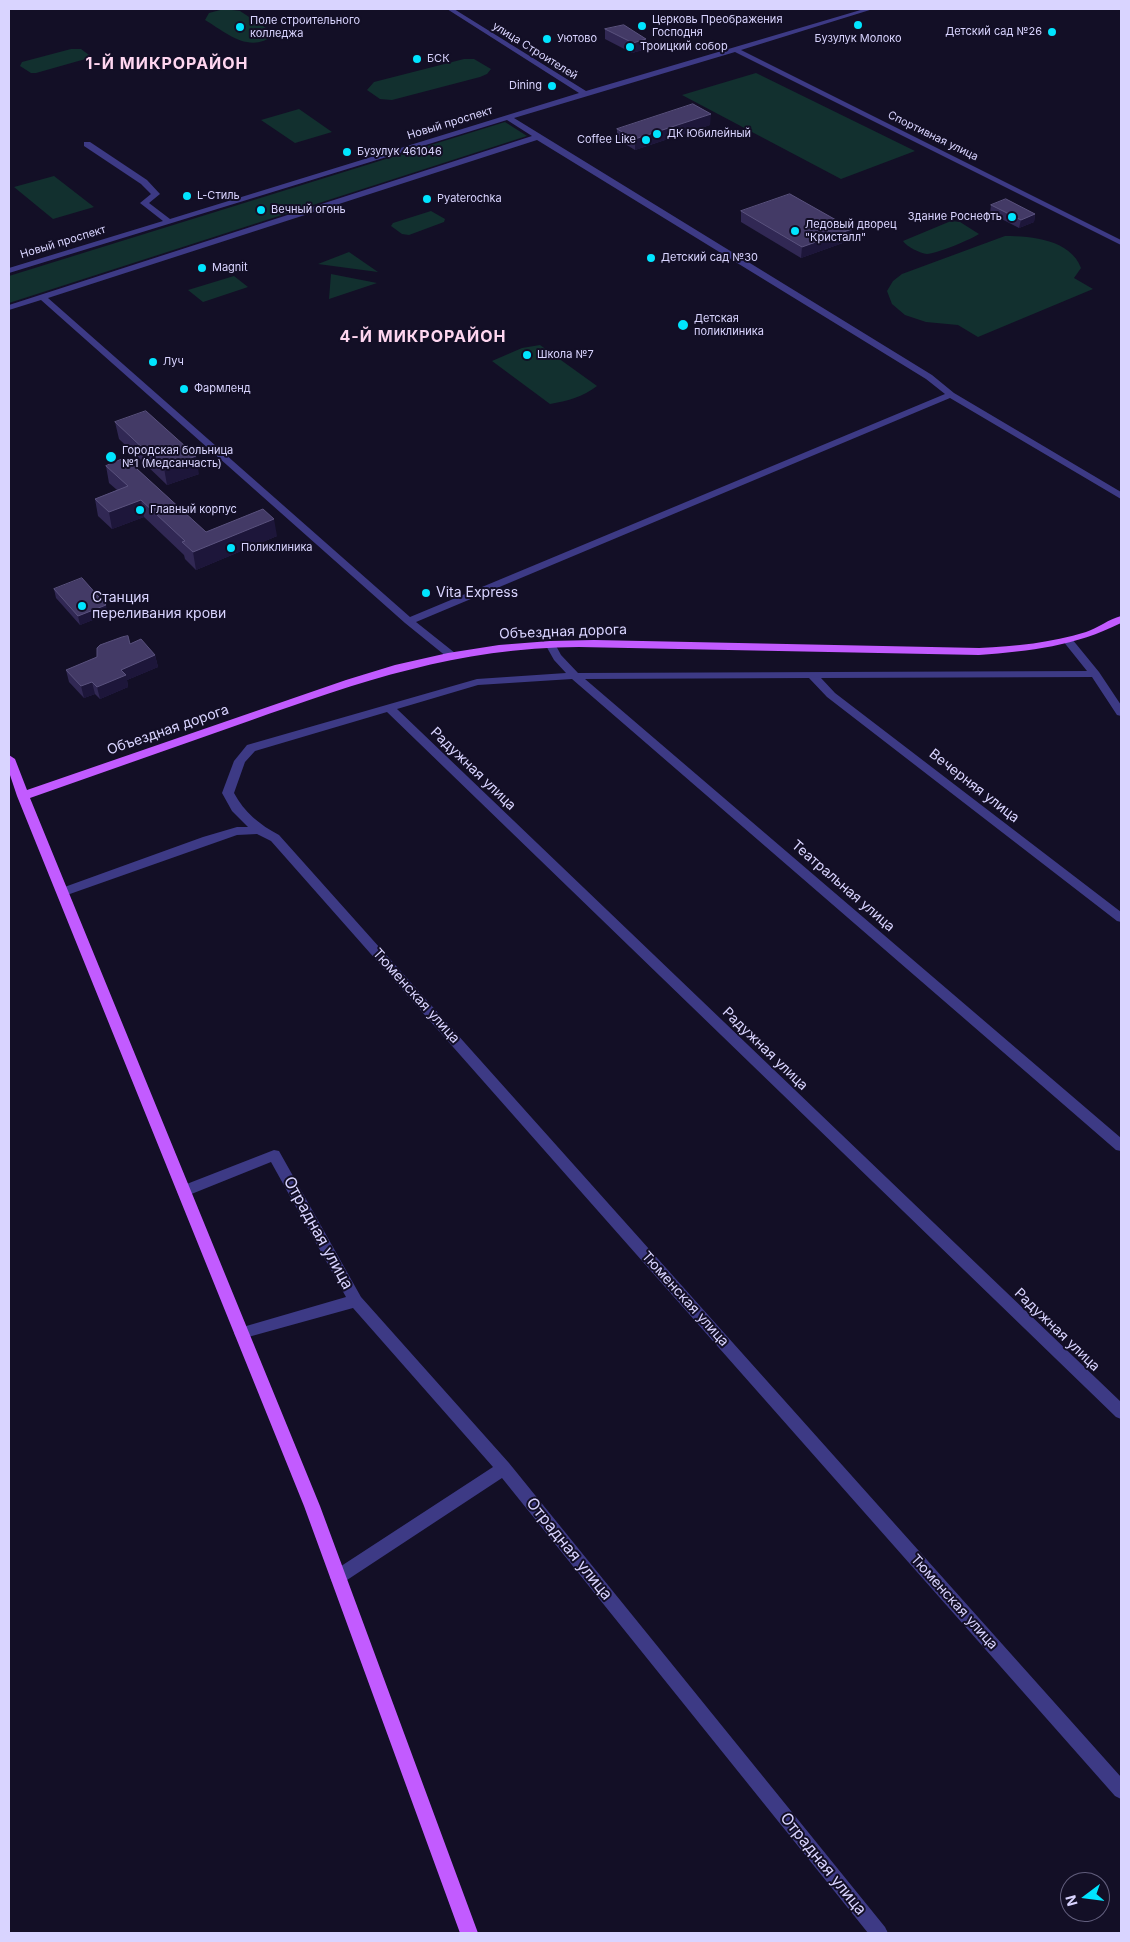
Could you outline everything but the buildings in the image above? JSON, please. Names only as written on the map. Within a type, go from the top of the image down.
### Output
[{"type":"main road","name":"Объездная дорога","points":[[23,796],[366,677],[411,663],[451,655],[550,644],[818,647],[936,652],[1011,650],[1068,641],[1099,631],[1121,619]]},
{"type":"main road","points":[[9,759],[312,1506],[469,1933]]},
{"type":"street","name":"улица Строителей","points":[[450,9],[585,94]]},
{"type":"street","name":"Новый проспект","points":[[9,271],[508,117],[870,9]]},
{"type":"street","name":"Спортивная улица","points":[[735,49],[1121,243]]},
{"type":"street","points":[[508,117],[929,377],[951,395],[1121,496]]},
{"type":"street","points":[[9,308],[538,137]]},
{"type":"street","points":[[87,144],[144,182],[156,194],[144,203],[170,222]]},
{"type":"street","points":[[43,298],[409,621],[451,655]]},
{"type":"street","points":[[409,621],[951,395]]},
{"type":"street","points":[[1068,641],[1095,674],[1121,713]]},
{"type":"street","name":"Театральная улица","points":[[550,644],[558,659],[575,676],[768,840],[975,1022],[1121,1146]]},
{"type":"street","points":[[388,708],[477,682],[503,678],[811,674],[1095,674]]},
{"type":"street","name":"Вечерняя улица","points":[[811,674],[831,695],[1121,918]]},
{"type":"street","points":[[1110,696],[1121,693]]},
{"type":"street","name":"Тюменская улица","points":[[388,708],[251,748],[240,761],[228,793],[236,808],[259,830],[275,838],[1121,1790]]},
{"type":"street","name":"Радужная улица","points":[[388,708],[1121,1412]]},
{"type":"street","points":[[62,892],[207,840],[237,832],[259,830]]},
{"type":"street","name":"Отрадная улица","points":[[184,1191],[274,1155],[356,1301],[504,1468],[880,1933]]},
{"type":"street","points":[[241,1333],[356,1301]]},
{"type":"street","points":[[338,1577],[504,1468]]},
{"type":"green space","name":"Поле строительного колледжа","points":[[224,9],[240,11],[275,34],[266,40],[248,42],[230,36],[205,20],[209,13]]},
{"type":"green space","points":[[71,49],[81,49],[89,55],[89,58],[36,73],[31,73],[20,66],[22,62]]},
{"type":"green space","points":[[464,59],[474,59],[491,69],[487,74],[480,77],[392,100],[380,99],[367,90],[374,82]]},
{"type":"green space","points":[[756,73],[915,151],[841,179],[682,95]]},
{"type":"green space","points":[[299,109],[332,132],[295,143],[261,120]]},
{"type":"green space","points":[[505,122],[527,136],[9,303],[9,276]]},
{"type":"green space","points":[[54,176],[94,207],[53,219],[14,187]]},
{"type":"green space","points":[[431,211],[445,219],[444,222],[409,235],[402,234],[391,226],[393,223]]},
{"type":"green space","points":[[951,221],[960,222],[979,234],[954,246],[927,254],[914,249],[903,241]]},
{"type":"green space","points":[[1005,236],[1038,239],[1069,251],[1081,268],[1074,278],[1093,289],[978,337],[958,325],[926,322],[905,315],[892,304],[887,291],[893,281],[902,274]]},
{"type":"green space","points":[[349,252],[378,272],[318,264]]},
{"type":"green space","points":[[331,274],[377,283],[329,299]]},
{"type":"green space","points":[[234,276],[248,287],[203,302],[188,290]]},
{"type":"green space","points":[[540,345],[597,386],[575,398],[550,404],[492,361],[522,348]]},
{"type":"place","name":"Бузулук Молоко","points":[[858,25]]},
{"type":"place","name":"Церковь Преображения Господня","points":[[642,26]]},
{"type":"place","name":"Поле строительного колледжа","points":[[240,27]]},
{"type":"place","name":"Детский сад №26","points":[[1052,32]]},
{"type":"place","name":"Уютово","points":[[547,39]]},
{"type":"place","name":"Троицкий собор","points":[[630,47]]},
{"type":"place","name":"БСК","points":[[417,59]]},
{"type":"place","name":"Dining","points":[[552,86]]},
{"type":"place","name":"ДК Юбилейный","points":[[657,134]]},
{"type":"place","name":"Coffee Like","points":[[646,140]]},
{"type":"place","name":"Бузулук 461046","points":[[347,152]]},
{"type":"place","name":"L-Стиль","points":[[187,196]]},
{"type":"place","name":"Pyaterochka","points":[[427,199]]},
{"type":"place","name":"Вечный огонь","points":[[261,210]]},
{"type":"place","name":"Здание Роснефть","points":[[1012,217]]},
{"type":"place","name":"Ледовый дворец \"Кристалл\"","points":[[795,231]]},
{"type":"place","name":"Детский сад №30","points":[[651,258]]},
{"type":"place","name":"Magnit","points":[[202,268]]},
{"type":"place","name":"Детская поликлиника","points":[[683,325]]},
{"type":"place","name":"Школа №7","points":[[527,355]]},
{"type":"place","name":"Луч","points":[[153,362]]},
{"type":"place","name":"Фармленд","points":[[184,389]]},
{"type":"place","name":"Городская больница №1 (Медсанчасть)","points":[[111,457]]},
{"type":"place","name":"Главный корпус","points":[[140,510]]},
{"type":"place","name":"Поликлиника","points":[[231,548]]},
{"type":"place","name":"Vita Express","points":[[426,593]]},
{"type":"place","name":"Станция переливания крови","points":[[82,606]]},
{"type":"district","name":"1-Й МИКРОРАЙОН","points":[[167,64]]},
{"type":"district","name":"4-Й МИКРОРАЙОН","points":[[423,337]]}]
